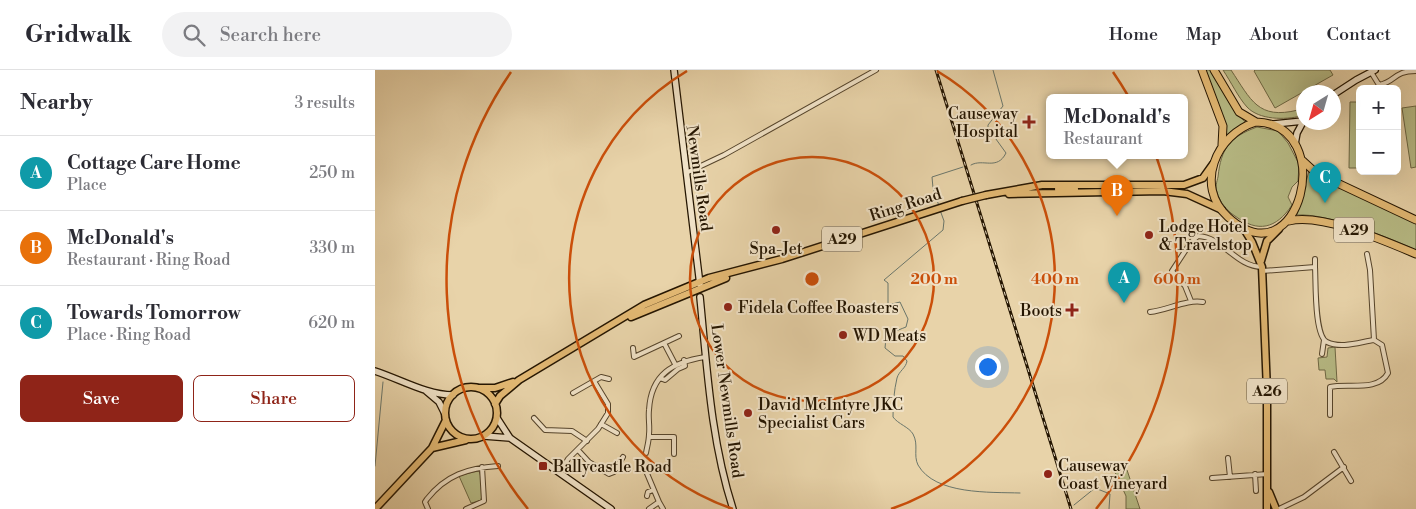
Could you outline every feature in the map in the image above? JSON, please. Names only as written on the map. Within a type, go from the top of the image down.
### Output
[{"type":"highway","points":[[1202,70],[1223,126],[1222,145]]},
{"type":"highway","points":[[1215,70],[1239,112],[1256,122],[1274,124]]},
{"type":"highway","name":"A29","points":[[1244,229],[1222,210],[1214,199],[1211,190],[1215,160],[1222,145],[1243,126],[1256,122]]},
{"type":"highway","name":"A29","points":[[1274,124],[1283,130],[1295,144],[1303,161],[1316,173],[1416,220]]},
{"type":"highway","name":"A29","points":[[1289,221],[1303,182],[1303,161]]},
{"type":"highway","name":"A29","points":[[1289,221],[1300,218],[1351,229],[1416,254]]},
{"type":"highway","points":[[1244,229],[1252,233],[1263,234],[1279,229],[1289,221]]},
{"type":"main road","name":"Ring Road","points":[[1001,193],[1066,184],[1184,185],[1203,178],[1215,160]]},
{"type":"main road","points":[[1012,190],[1075,188]]},
{"type":"main road","name":"Ring Road","points":[[495,404],[500,396],[519,380],[644,305],[700,289],[734,274],[943,206],[1001,193],[1163,191],[1187,194],[1222,210]]},
{"type":"main road","name":"A26","points":[[1244,229],[1262,267]]},
{"type":"main road","name":"A26","points":[[1267,509],[1267,391],[1262,267],[1267,241],[1279,229]]},
{"type":"main road","name":"Ring Road","points":[[477,388],[495,388],[519,380]]},
{"type":"main road","points":[[433,448],[483,436],[494,426],[497,418],[495,404],[485,392],[477,388]]},
{"type":"main road","name":"A29","points":[[453,394],[461,390],[477,388]]},
{"type":"main road","points":[[375,509],[433,448],[446,417],[448,402],[453,394]]},
{"type":"main road","points":[[446,417],[453,432],[470,439]]},
{"type":"main road","name":"A26","points":[[1268,491],[1277,509]]},
{"type":"street","name":"Newmills Road","points":[[674,70],[700,289]]},
{"type":"street","points":[[686,173],[724,156],[877,70]]},
{"type":"street","points":[[1341,90],[1373,71],[1379,85],[1386,83],[1400,73],[1416,71]]},
{"type":"street","points":[[1274,124],[1296,122]]},
{"type":"street","points":[[1295,144],[1299,130]]},
{"type":"street","points":[[1191,301],[1185,286],[1172,271],[1198,236],[1205,236],[1245,264],[1262,267],[1315,267]]},
{"type":"street","points":[[1367,254],[1371,279],[1374,340]]},
{"type":"street","points":[[1315,259],[1318,330],[1324,340],[1334,344],[1353,344],[1374,340],[1382,345],[1385,352],[1388,373],[1376,384],[1329,385],[1330,415]]},
{"type":"street","name":"Lower Newmills Road","points":[[700,289],[705,357],[723,476],[733,509]]},
{"type":"street","points":[[1150,312],[1168,310],[1191,301],[1203,302]]},
{"type":"street","points":[[633,348],[634,356],[679,336]]},
{"type":"street","points":[[1322,354],[1324,340]]},
{"type":"street","points":[[664,343],[675,364]]},
{"type":"street","points":[[646,453],[649,437],[649,409],[653,391],[660,378],[675,364],[684,360],[705,357]]},
{"type":"street","points":[[660,378],[665,380],[678,368],[685,366],[684,360]]},
{"type":"street","points":[[375,371],[422,388],[443,394],[453,394]]},
{"type":"street","points":[[573,393],[601,377],[609,379]]},
{"type":"street","points":[[560,473],[608,413],[608,404],[595,381]]},
{"type":"street","points":[[422,388],[439,402],[446,417]]},
{"type":"street","points":[[497,418],[510,438],[611,509]]},
{"type":"street","points":[[534,418],[545,430],[572,431],[587,440]]},
{"type":"street","points":[[601,424],[617,433]]},
{"type":"street","points":[[483,436],[510,438]]},
{"type":"street","points":[[649,437],[674,437],[674,454]]},
{"type":"street","points":[[577,450],[589,462],[609,474],[614,472],[623,457]]},
{"type":"street","points":[[1334,452],[1351,481]]},
{"type":"street","points":[[1228,458],[1230,477]]},
{"type":"street","points":[[643,464],[651,478],[653,490],[663,509]]},
{"type":"street","points":[[428,509],[425,502],[443,482],[460,472],[482,467],[498,466]]},
{"type":"street","points":[[466,509],[484,501],[482,467]]},
{"type":"street","points":[[1277,509],[1304,497],[1344,467]]},
{"type":"street","points":[[1255,474],[1256,491]]},
{"type":"street","points":[[1217,486],[1214,478],[1268,474]]},
{"type":"street","points":[[647,496],[648,492],[653,490]]},
{"type":"street","points":[[649,509],[659,502]]},
{"type":"green space","points":[[1204,70],[1211,70],[1230,104],[1245,122],[1226,136],[1225,124]]},
{"type":"green space","points":[[1223,70],[1231,70],[1250,98],[1264,110],[1273,112],[1296,110],[1296,117],[1265,117],[1252,111],[1241,99]]},
{"type":"green space","points":[[1330,70],[1333,75],[1315,85],[1296,85],[1296,96],[1275,108],[1254,71]]},
{"type":"green space","points":[[1350,102],[1356,102],[1356,168],[1349,168]]},
{"type":"green space","points":[[1416,106],[1416,167],[1411,168],[1402,108]]},
{"type":"green space","points":[[1257,127],[1278,131],[1288,143],[1299,164],[1298,181],[1292,187],[1288,197],[1292,205],[1280,219],[1266,226],[1251,225],[1235,216],[1224,206],[1216,188],[1219,167],[1229,145],[1240,135]]},
{"type":"green space","points":[[1309,171],[1416,223],[1416,250],[1340,222],[1310,215],[1297,215]]},
{"type":"green space","points":[[1335,347],[1337,382],[1334,379],[1326,379],[1325,370],[1319,370],[1318,358],[1327,357],[1328,348]]},
{"type":"green space","points":[[1118,466],[1127,470],[1140,509],[1126,509],[1126,496],[1114,470]]},
{"type":"green space","points":[[479,471],[483,490],[480,501],[471,503],[459,476]]},
{"type":"waterway","points":[[971,165],[976,163],[994,163],[1006,153],[988,128],[988,125],[1003,106],[993,70]]},
{"type":"waterway","points":[[939,206],[933,188],[932,177],[963,167]]},
{"type":"waterway","points":[[940,210],[944,221],[943,230],[884,280],[888,283],[888,305],[900,302],[908,319],[906,327],[889,336],[885,343],[885,348],[895,356],[903,356],[907,361],[897,378],[893,417],[913,434],[916,442],[918,465],[926,475],[937,482],[950,487],[979,492],[1020,493]]},
{"type":"waterway","points":[[375,466],[383,382]]},
{"type":"waterway","points":[[1074,505],[1095,488],[1110,494],[1109,509]]},
{"type":"railway","points":[[936,70],[1071,509]]},
{"type":"place","name":"Causeway Hospital","points":[[1029,122]]},
{"type":"place","name":"Towards Tomorrow","points":[[1325,203]]},
{"type":"place","name":"McDonald's","points":[[1117,216]]},
{"type":"place","name":"Spa-Jet","points":[[776,230]]},
{"type":"place","name":"Lodge Hotel & Travelstop","points":[[1149,235]]},
{"type":"place","name":"Cottage Care Home","points":[[1124,303]]},
{"type":"place","name":"Fidela Coffee Roasters","points":[[728,307]]},
{"type":"place","name":"Boots","points":[[1072,310]]},
{"type":"place","name":"WD Meats","points":[[843,335]]},
{"type":"place","name":"David McIntyre JKC Specialist Cars","points":[[748,413]]},
{"type":"place","name":"Ballycastle Road","points":[[543,466]]},
{"type":"place","name":"Causeway Coast Vineyard","points":[[1048,474]]}]
